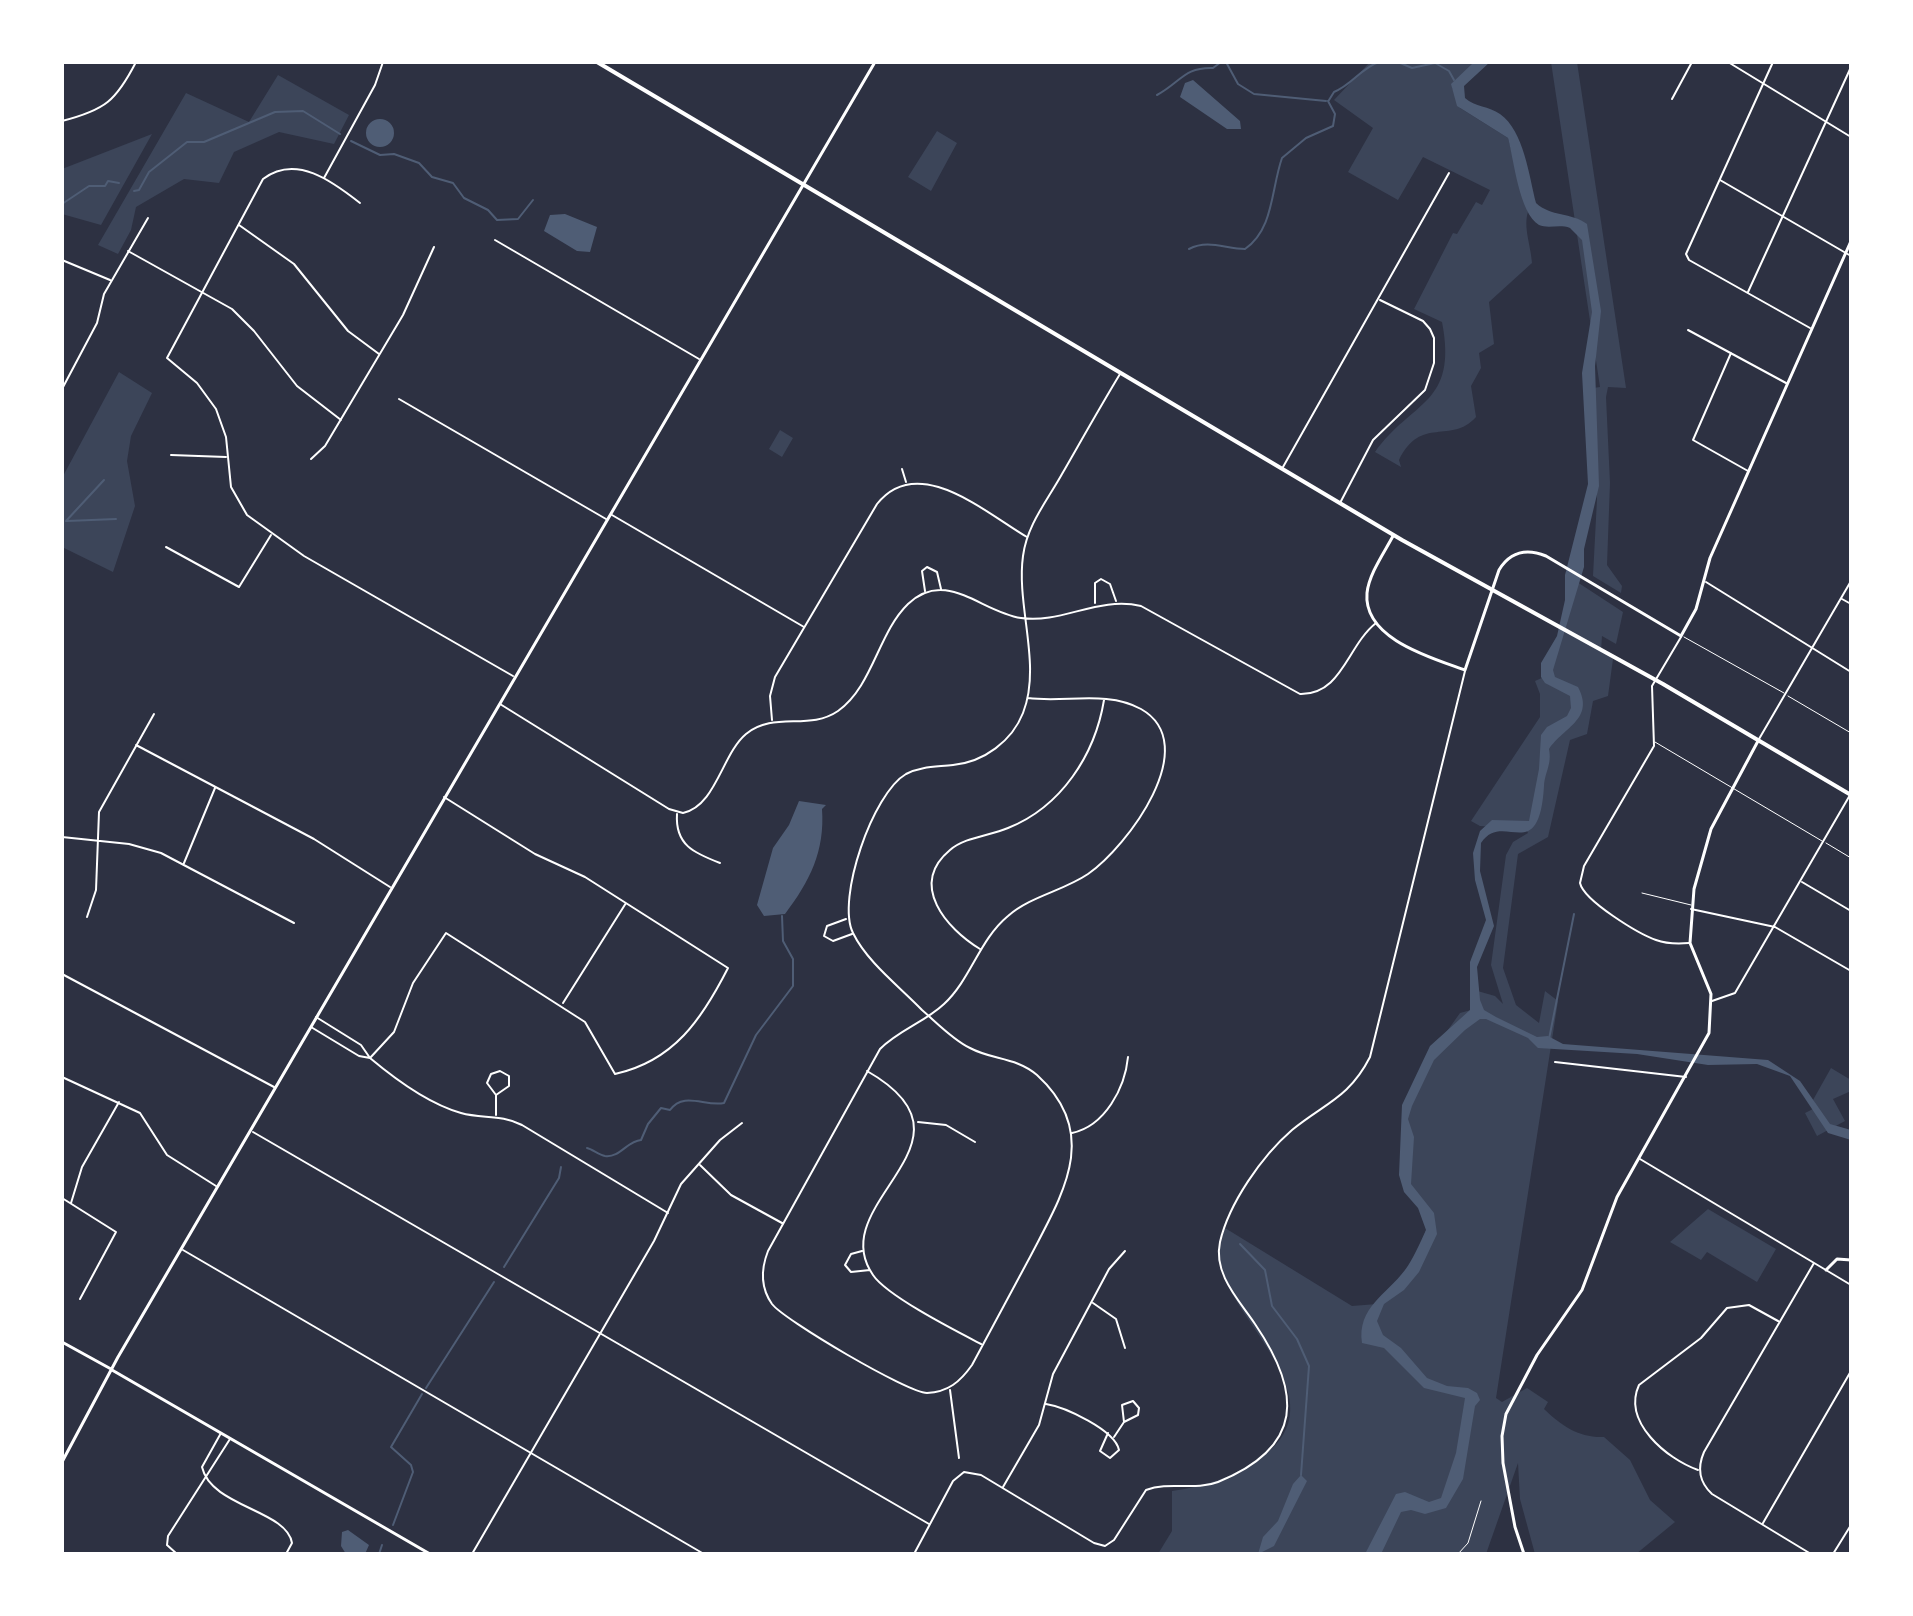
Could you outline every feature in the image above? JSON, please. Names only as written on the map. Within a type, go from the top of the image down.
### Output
[{"type":"main road","points":[[597,62],[1393,535],[1663,684],[1851,795]]},
{"type":"street","points":[[62,121],[87,115],[109,103],[124,85],[136,62]]},
{"type":"street","points":[[323,179],[375,85],[383,62]]},
{"type":"street","points":[[62,1462],[111,1369],[315,1017],[875,62]]},
{"type":"street","points":[[1672,99],[1692,62]]},
{"type":"street","points":[[1728,62],[1851,137]]},
{"type":"street","points":[[1773,62],[1686,257],[1811,328]]},
{"type":"street","points":[[1747,293],[1851,67]]},
{"type":"street","points":[[360,203],[300,168],[279,169],[269,174],[257,188],[167,358],[208,396],[221,420],[231,487],[239,504],[272,534],[514,677]]},
{"type":"street","points":[[1282,468],[1449,173]]},
{"type":"street","points":[[1719,179],[1851,256]]},
{"type":"street","points":[[62,389],[97,323],[112,280],[148,218]]},
{"type":"street","points":[[238,224],[294,264],[348,331],[379,354]]},
{"type":"street","points":[[495,240],[700,359]]},
{"type":"street","points":[[1690,943],[1667,943],[1650,938],[1590,900],[1581,888],[1584,866],[1655,742],[1652,686],[1696,609],[1703,581],[1748,471],[1851,241]]},
{"type":"street","points":[[311,459],[325,446],[403,315],[434,247]]},
{"type":"street","points":[[128,251],[203,290],[242,318],[297,386],[341,420]]},
{"type":"street","points":[[62,260],[112,280]]},
{"type":"street","points":[[1340,503],[1373,440],[1425,390],[1435,348],[1434,338],[1423,321],[1379,300]]},
{"type":"street","points":[[1688,330],[1787,383]]},
{"type":"street","points":[[1731,353],[1693,440],[1748,471]]},
{"type":"street","points":[[1028,698],[1118,699],[1134,706],[1158,726],[1165,750],[1160,781],[1123,839],[1100,864],[1078,880],[1011,913],[981,949],[953,995],[928,1016],[890,1039],[867,1071],[768,1251],[763,1272],[764,1288],[777,1309],[908,1389],[924,1393],[949,1388],[966,1372],[982,1345],[1068,1182],[1071,1133],[1059,1103],[1035,1074],[1007,1058],[971,1049],[928,1016],[853,934],[848,919],[849,893],[875,810],[885,793],[916,770],[962,764],[993,750],[1016,726],[1028,698],[1022,569],[1027,537],[1120,373]]},
{"type":"street","points":[[399,399],[607,519]]},
{"type":"street","points":[[171,455],[227,457]]},
{"type":"street","points":[[902,469],[906,483]]},
{"type":"street","points":[[772,721],[771,688],[877,504],[891,491],[906,483],[938,485],[1027,537]]},
{"type":"street","points":[[610,514],[805,627]]},
{"type":"street","points":[[166,547],[239,587],[272,534]]},
{"type":"street","points":[[1393,535],[1369,585],[1368,605],[1377,622],[1403,644],[1465,670]]},
{"type":"street","points":[[914,1554],[961,1473],[972,1471],[1094,1543],[1105,1546],[1118,1535],[1146,1490],[1219,1482],[1267,1453],[1286,1428],[1289,1403],[1280,1370],[1267,1342],[1224,1278],[1220,1243],[1237,1205],[1260,1166],[1290,1132],[1343,1096],[1370,1057],[1465,670],[1504,562],[1516,554],[1529,551],[1561,565],[1681,636]]},
{"type":"street","points":[[926,592],[921,577],[927,567],[937,572],[941,589]]},
{"type":"street","points":[[1095,605],[1095,583],[1101,579],[1110,584],[1116,602]]},
{"type":"street","points":[[1703,581],[1851,672]]},
{"type":"street","points":[[1524,1554],[1515,1527],[1502,1447],[1506,1414],[1519,1386],[1582,1290],[1609,1214],[1709,1033],[1712,1001],[1690,943],[1691,907],[1705,847],[1732,787],[1851,581]]},
{"type":"street","points":[[499,703],[677,813],[698,807],[740,739],[755,728],[772,721],[811,722],[842,708],[904,608],[926,592],[941,589],[960,592],[992,609],[1024,619],[1116,602],[1154,611],[1300,694],[1311,694],[1327,687],[1377,622]]},
{"type":"street","points":[[1841,598],[1851,604]]},
{"type":"street","points":[[981,949],[952,930],[939,913],[933,887],[938,866],[955,846],[1012,827],[1037,812],[1062,789],[1086,755],[1104,699]]},
{"type":"street","points":[[87,917],[96,890],[99,812],[154,714]]},
{"type":"street","points":[[136,745],[314,839],[391,888]]},
{"type":"street","points":[[184,864],[216,787]]},
{"type":"street","points":[[1712,1001],[1727,999],[1735,993],[1851,795]]},
{"type":"street","points":[[370,1058],[394,1032],[413,983],[446,933],[562,1005],[590,1029],[607,1066],[615,1074],[672,1050],[686,1034],[728,968],[585,877],[535,854],[444,797]]},
{"type":"street","points":[[677,813],[677,831],[684,845],[720,863]]},
{"type":"street","points":[[62,837],[148,848],[294,923]]},
{"type":"street","points":[[1801,882],[1851,911]]},
{"type":"street","points":[[562,1005],[626,902]]},
{"type":"street","points":[[1691,907],[1775,927],[1851,971]]},
{"type":"street","points":[[848,919],[827,926],[824,936],[833,941],[853,934]]},
{"type":"street","points":[[62,974],[275,1087]]},
{"type":"street","points":[[315,1017],[361,1045],[370,1058],[448,1109],[467,1115],[496,1116],[522,1125],[668,1213]]},
{"type":"street","points":[[310,1026],[359,1056],[370,1058]]},
{"type":"street","points":[[1071,1133],[1089,1128],[1105,1113],[1127,1071],[1128,1057]]},
{"type":"street","points":[[1555,1062],[1686,1077]]},
{"type":"street","points":[[496,1095],[509,1086],[509,1076],[500,1071],[491,1074],[487,1083],[496,1095],[496,1116]]},
{"type":"street","points":[[867,1071],[901,1093],[915,1122],[913,1142],[867,1230],[863,1251],[870,1270],[888,1290],[982,1345]]},
{"type":"street","points":[[62,1077],[120,1101],[140,1113],[167,1155],[217,1187]]},
{"type":"street","points":[[71,1203],[82,1167],[120,1101]]},
{"type":"street","points":[[915,1122],[946,1125],[975,1142]]},
{"type":"street","points":[[472,1554],[600,1335],[681,1184],[698,1163],[742,1123]]},
{"type":"street","points":[[250,1130],[930,1525]]},
{"type":"street","points":[[1639,1159],[1851,1285]]},
{"type":"street","points":[[698,1163],[731,1195],[783,1224]]},
{"type":"street","points":[[62,1198],[116,1232],[80,1299]]},
{"type":"street","points":[[181,1249],[704,1554]]},
{"type":"street","points":[[863,1251],[851,1254],[845,1265],[851,1272],[870,1270]]},
{"type":"street","points":[[1003,1488],[1036,1431],[1049,1382],[1109,1269],[1125,1251]]},
{"type":"street","points":[[1826,1270],[1837,1259],[1851,1260]]},
{"type":"street","points":[[1699,1470],[1704,1452],[1814,1263]]},
{"type":"street","points":[[1092,1302],[1116,1319],[1125,1348]]},
{"type":"street","points":[[1780,1322],[1749,1305],[1727,1308],[1701,1338],[1639,1385],[1635,1411],[1663,1451],[1699,1470],[1708,1490],[1811,1554]]},
{"type":"street","points":[[62,1342],[430,1554]]},
{"type":"street","points":[[1763,1524],[1851,1371]]},
{"type":"street","points":[[949,1388],[959,1458]]},
{"type":"street","points":[[1114,1437],[1124,1422],[1139,1413],[1133,1401],[1122,1405],[1124,1422]]},
{"type":"street","points":[[1044,1403],[1066,1409],[1108,1433],[1114,1437],[1119,1452],[1107,1458],[1100,1448],[1108,1433]]},
{"type":"street","points":[[221,1432],[202,1467],[204,1476],[217,1490],[287,1531],[292,1543],[286,1554]]},
{"type":"street","points":[[177,1554],[167,1545],[168,1536],[231,1438]]},
{"type":"street","points":[[1833,1554],[1851,1525]]},
{"type":"lane","points":[[1681,636],[1851,733]]},
{"type":"lane","points":[[1655,742],[1851,858]]},
{"type":"lane","points":[[1642,893],[1691,907]]},
{"type":"lane","points":[[1458,1554],[1468,1543],[1481,1501]]},
{"type":"shaded area","points":[[1370,62],[1474,62],[1452,87],[1460,108],[1508,138],[1528,212],[1527,230],[1532,263],[1489,302],[1494,344],[1479,353],[1481,368],[1471,386],[1476,417],[1457,429],[1417,438],[1399,460],[1401,467],[1375,452],[1438,386],[1445,349],[1442,322],[1414,309],[1453,233],[1457,234],[1476,202],[1482,205],[1490,190],[1423,157],[1398,200],[1348,172],[1373,128],[1334,100]]},
{"type":"shaded area","points":[[1474,62],[1490,62],[1464,86],[1465,98],[1500,114],[1515,131],[1536,203],[1587,224],[1601,311],[1595,366],[1599,486],[1584,549],[1584,567],[1553,670],[1555,677],[1578,687],[1583,707],[1576,722],[1549,749],[1541,811],[1535,825],[1528,831],[1490,834],[1481,843],[1480,871],[1494,926],[1477,967],[1480,1000],[1484,1010],[1496,1017],[1537,1037],[1548,1036],[1563,1044],[1768,1060],[1800,1081],[1830,1124],[1851,1130],[1851,1140],[1828,1133],[1790,1076],[1757,1064],[1708,1065],[1637,1054],[1538,1048],[1528,1038],[1486,1019],[1480,1019],[1465,1030],[1434,1060],[1408,1119],[1414,1137],[1411,1184],[1434,1213],[1437,1234],[1419,1272],[1404,1290],[1384,1304],[1377,1321],[1383,1335],[1401,1348],[1427,1378],[1447,1386],[1468,1388],[1477,1393],[1480,1400],[1475,1406],[1463,1479],[1446,1508],[1425,1514],[1411,1510],[1401,1512],[1381,1554],[1365,1554],[1396,1494],[1405,1492],[1429,1502],[1441,1498],[1456,1453],[1465,1398],[1424,1388],[1384,1348],[1362,1343],[1362,1331],[1368,1311],[1405,1270],[1426,1230],[1418,1208],[1404,1192],[1399,1175],[1402,1105],[1430,1046],[1470,1010],[1470,962],[1486,920],[1475,880],[1473,853],[1480,831],[1492,820],[1529,821],[1539,769],[1541,735],[1547,727],[1567,716],[1571,708],[1570,696],[1545,683],[1541,677],[1541,663],[1557,636],[1565,600],[1565,575],[1588,484],[1582,373],[1592,312],[1582,240],[1570,228],[1543,226],[1532,219],[1518,185],[1508,138],[1457,106],[1451,84]]},
{"type":"shaded area","points":[[1551,62],[1577,62],[1626,388],[1608,387],[1606,397],[1610,483],[1607,565],[1622,586],[1621,593],[1593,576],[1597,499],[1593,388],[1600,387]]},
{"type":"shaded area","points":[[278,75],[349,115],[334,144],[279,132],[234,152],[219,183],[184,179],[136,207],[131,230],[118,254],[98,245],[186,93],[249,122]]},
{"type":"shaded area","points":[[1193,80],[1240,121],[1241,129],[1227,129],[1180,97],[1185,83]]},
{"type":"shaded area","points":[[380,119],[390,123],[394,133],[390,143],[380,147],[370,143],[366,133],[370,123]]},
{"type":"shaded area","points":[[937,131],[957,143],[931,191],[908,177]]},
{"type":"shaded area","points":[[152,134],[101,225],[62,214],[62,169]]},
{"type":"shaded area","points":[[565,214],[597,227],[590,252],[577,251],[544,231],[550,215]]},
{"type":"shaded area","points":[[119,372],[152,393],[131,436],[127,461],[135,506],[113,572],[62,547],[62,478]]},
{"type":"shaded area","points":[[780,430],[793,438],[782,457],[769,449]]},
{"type":"shaded area","points":[[1571,578],[1623,612],[1616,644],[1602,636],[1601,651],[1613,659],[1608,696],[1593,701],[1587,734],[1570,740],[1548,837],[1518,854],[1503,968],[1516,1005],[1539,1023],[1545,991],[1558,1001],[1496,1398],[1502,1402],[1527,1388],[1548,1402],[1544,1409],[1564,1426],[1579,1433],[1604,1437],[1630,1460],[1650,1500],[1675,1522],[1636,1554],[1535,1554],[1520,1499],[1518,1463],[1486,1554],[1158,1554],[1172,1531],[1172,1491],[1219,1480],[1262,1457],[1283,1435],[1290,1411],[1286,1386],[1275,1360],[1228,1286],[1220,1264],[1220,1246],[1225,1228],[1352,1306],[1377,1304],[1416,1259],[1427,1227],[1416,1201],[1407,1191],[1405,1119],[1445,1034],[1460,1013],[1471,1010],[1474,990],[1495,996],[1503,1004],[1491,965],[1506,855],[1513,842],[1528,833],[1526,829],[1480,826],[1471,821],[1540,717],[1540,694],[1535,681],[1552,668]]},
{"type":"shaded area","points":[[799,801],[826,805],[822,809],[818,852],[802,890],[785,914],[764,916],[757,905],[773,848],[789,825]]},
{"type":"shaded area","points":[[1831,1068],[1851,1080],[1851,1091],[1833,1099],[1845,1121],[1817,1136],[1805,1113],[1817,1107],[1813,1100]]},
{"type":"shaded area","points":[[1708,1209],[1776,1249],[1757,1282],[1707,1252],[1701,1260],[1670,1242]]},
{"type":"shaded area","points":[[1301,1475],[1307,1481],[1274,1546],[1258,1554],[1263,1537],[1278,1521],[1293,1484]]},
{"type":"shaded area","points":[[348,1530],[369,1545],[365,1554],[346,1554],[341,1546],[342,1532]]},
{"type":"waterway","points":[[1157,95],[1189,73],[1213,68],[1221,62]]},
{"type":"waterway","points":[[1226,62],[1238,84],[1254,94],[1326,101]]},
{"type":"waterway","points":[[1329,100],[1334,92],[1379,62]]},
{"type":"waterway","points":[[1398,62],[1412,68],[1435,63],[1449,71],[1454,80]]},
{"type":"waterway","points":[[1189,249],[1210,245],[1245,249],[1254,241],[1267,220],[1282,158],[1306,138],[1333,126],[1335,114],[1328,101]]},
{"type":"waterway","points":[[134,191],[139,190],[149,172],[187,142],[204,142],[275,112],[303,111],[340,134]]},
{"type":"waterway","points":[[351,141],[380,155],[394,154],[419,163],[432,177],[453,183],[464,198],[488,210],[497,220],[518,219],[533,200]]},
{"type":"waterway","points":[[62,204],[89,186],[105,186],[108,181],[119,183]]},
{"type":"waterway","points":[[66,521],[104,480]]},
{"type":"waterway","points":[[67,521],[116,519]]},
{"type":"waterway","points":[[1549,1039],[1574,914]]},
{"type":"waterway","points":[[587,1148],[605,1156],[615,1154],[641,1140],[648,1124],[661,1108],[670,1110],[682,1101],[724,1103],[756,1035],[793,986],[793,959],[783,941],[782,916]]},
{"type":"waterway","points":[[504,1267],[559,1178],[561,1167]]},
{"type":"waterway","points":[[1240,1244],[1265,1270],[1272,1306],[1297,1339],[1309,1366],[1301,1475]]},
{"type":"waterway","points":[[426,1388],[494,1282]]},
{"type":"waterway","points":[[393,1525],[413,1472],[411,1465],[391,1447],[422,1394]]},
{"type":"waterway","points":[[379,1554],[382,1545]]}]
